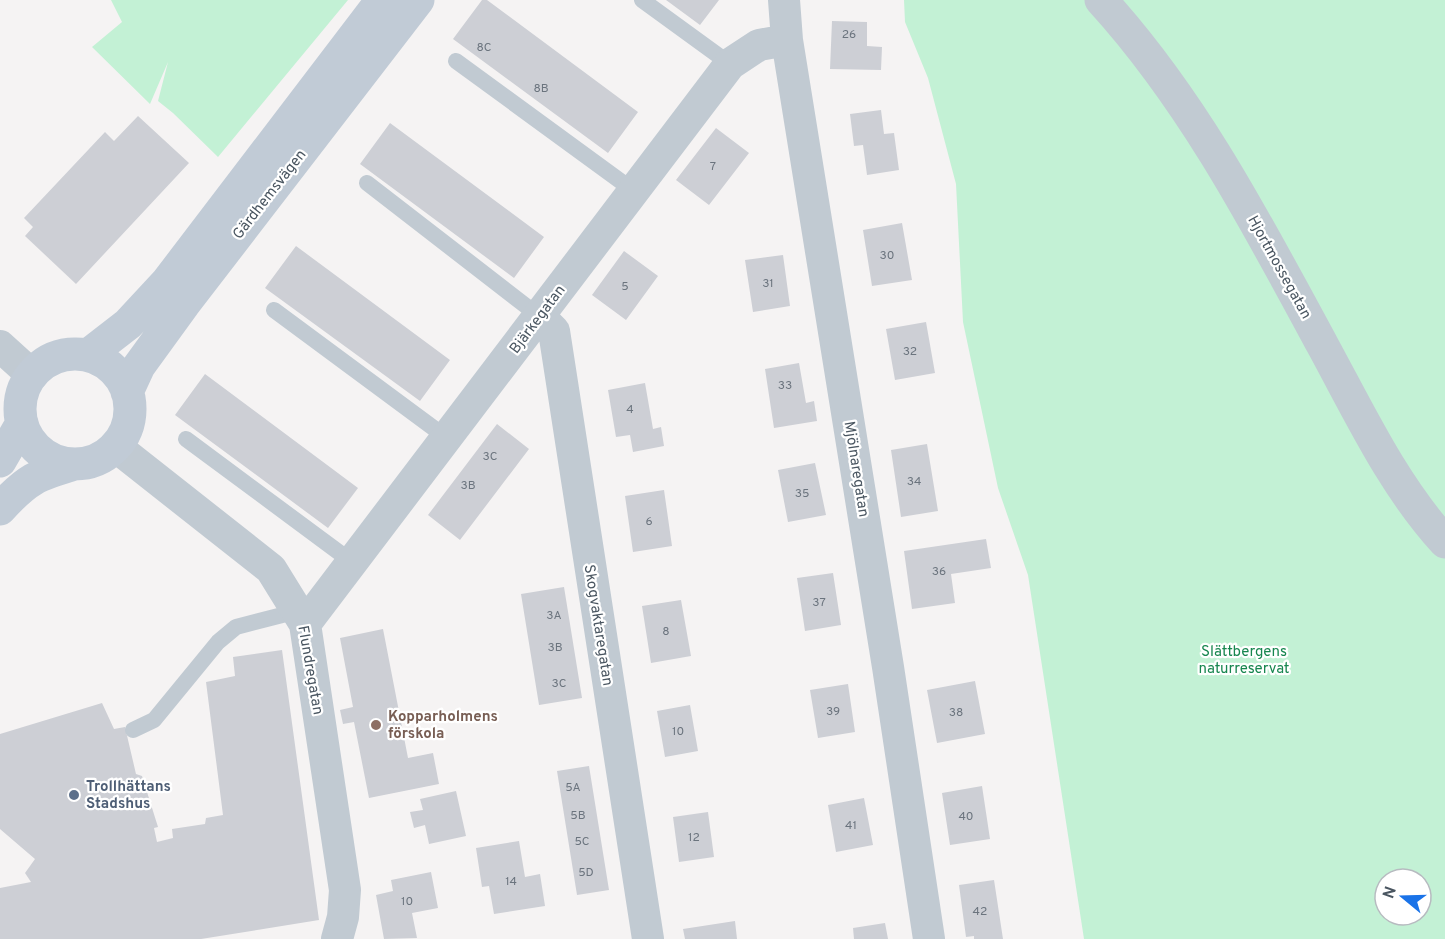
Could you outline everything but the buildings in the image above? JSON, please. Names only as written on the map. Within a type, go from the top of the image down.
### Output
[{"type":"main road","name":"Gärdhemsvägen","points":[[88,355],[128,324],[167,282],[382,0]]},
{"type":"main road","name":"Gärdhemsvägen","points":[[115,446],[129,421],[128,392],[139,366],[184,303],[418,0]]},
{"type":"main road","points":[[75,464],[57,461],[41,452],[29,439],[22,423],[20,410],[21,397],[32,375],[39,367],[57,357],[67,354],[88,355],[113,369],[128,392]]},
{"type":"main road","points":[[0,461],[22,423]]},
{"type":"main road","points":[[0,509],[21,486],[44,473],[97,459],[115,446]]},
{"type":"street","name":"Mjölnaregatan","points":[[784,0],[787,40],[888,667],[929,939]]},
{"type":"street","name":"Hjortmossegatan","points":[[1101,0],[1141,46],[1237,187],[1376,444],[1424,519],[1445,542]]},
{"type":"street","name":"Bjärkegatan","points":[[301,618],[352,562],[730,64],[759,45],[787,40]]},
{"type":"street","name":"Skogvaktaregatan","points":[[539,316],[554,331],[648,939]]},
{"type":"street","points":[[0,346],[32,375]]},
{"type":"street","name":"Flundregatan","points":[[115,446],[271,569],[301,618],[345,890],[343,917],[338,939]]},
{"type":"lane","points":[[642,0],[730,64]]},
{"type":"lane","points":[[456,61],[634,191]]},
{"type":"lane","points":[[367,183],[539,316]]},
{"type":"lane","points":[[274,310],[447,438]]},
{"type":"lane","points":[[186,439],[352,562]]},
{"type":"lane","points":[[133,730],[154,720],[218,642],[236,627],[301,618]]},
{"type":"green space","points":[[111,0],[348,0],[218,157],[158,101],[168,62],[150,104],[92,47],[122,22]]},
{"type":"green space","name":"Slättbergens naturreservat","points":[[904,0],[1445,0],[1445,939],[1084,939],[1028,575],[998,488],[963,322],[956,184],[928,78],[905,22]]},
{"type":"place","name":"Kopparholmens förskola","points":[[376,725]]},
{"type":"place","name":"Trollhättans Stadshus","points":[[74,795]]}]
